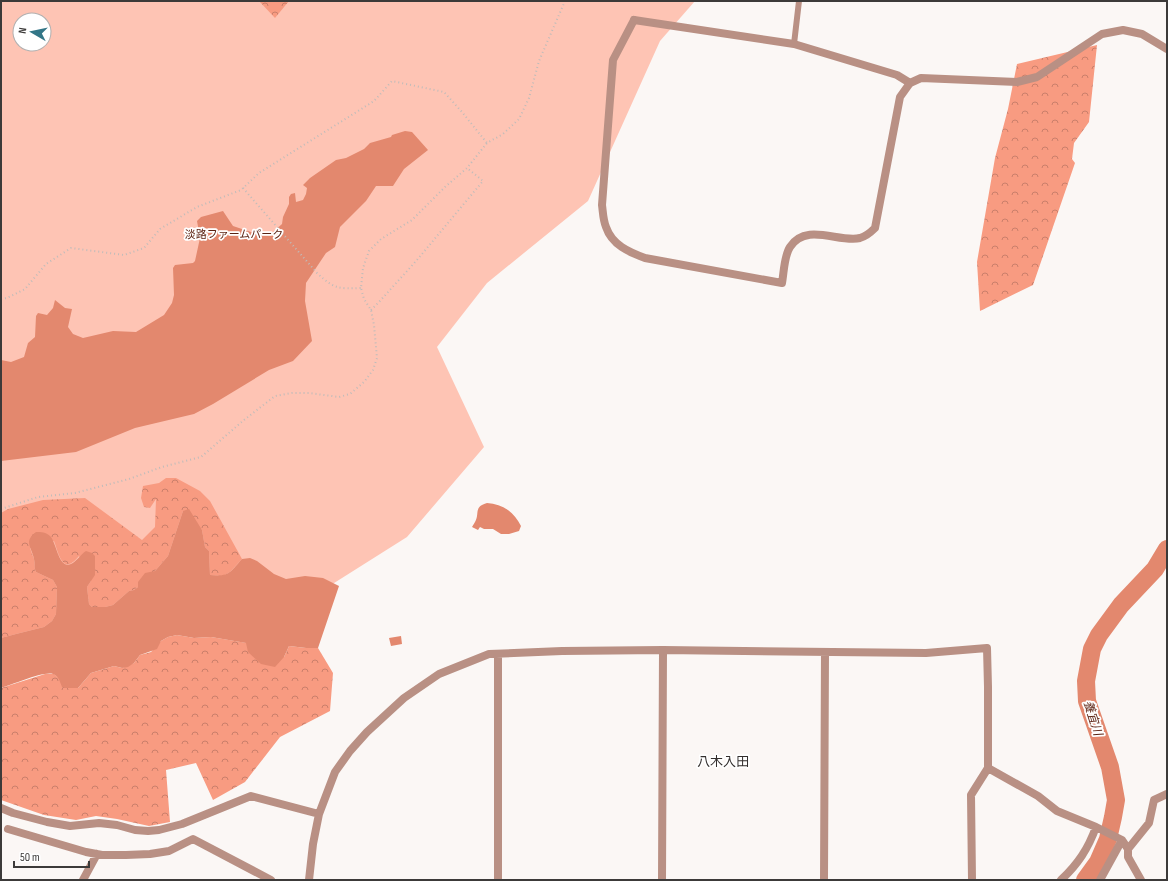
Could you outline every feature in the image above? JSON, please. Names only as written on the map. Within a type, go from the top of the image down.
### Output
[{"type":"street","points":[[910,83],[897,75],[794,44],[634,20],[613,60],[602,205],[606,228],[616,243],[628,252],[645,258],[782,283],[786,257],[790,247],[797,240],[807,235],[818,234],[860,238],[869,234],[876,228],[900,97],[910,83],[921,78],[1017,82],[1037,77],[1102,34],[1123,30],[1142,34],[1167,49]]},
{"type":"street","points":[[310,880],[313,844],[319,814],[336,772],[350,751],[367,732],[404,698],[439,674],[489,654],[562,651],[664,650],[926,653],[987,648],[988,768],[971,795],[972,880]]},
{"type":"street","points":[[662,880],[664,650]]},
{"type":"street","points":[[824,880],[825,652]]},
{"type":"street","points":[[498,654],[498,880]]},
{"type":"street","points":[[988,768],[1038,796],[1057,810],[1120,838],[1128,848],[1128,857],[1141,880]]},
{"type":"street","points":[[1128,848],[1149,823],[1154,800],[1167,794]]},
{"type":"street","points":[[1,808],[13,813],[47,822],[70,826],[99,823],[148,831],[159,830],[182,824],[251,796],[319,814]]},
{"type":"street","points":[[1061,880],[1072,870],[1083,855],[1091,841],[1096,827]]},
{"type":"street","points":[[8,829],[97,854],[126,855],[156,853],[169,850],[194,839],[271,880]]},
{"type":"street","points":[[1100,880],[1120,838]]},
{"type":"street","points":[[83,880],[97,854]]},
{"type":"lane","points":[[794,44],[799,1]]},
{"type":"path","points":[[1,509],[38,496],[75,493],[129,479],[162,466],[201,457],[275,396],[292,393],[309,393],[339,397],[350,394],[364,382],[373,370],[378,358],[371,310],[364,299],[361,288],[363,268],[369,251],[381,238],[412,220],[445,187],[467,168],[487,144],[503,134],[519,119],[529,98],[539,61],[565,1]]},
{"type":"path","points":[[1,299],[25,289],[46,264],[71,248],[124,255],[144,248],[160,228],[197,207],[241,190],[259,173],[374,101],[392,81],[444,92],[487,144]]},
{"type":"path","points":[[371,310],[417,260],[483,181],[467,168]]},
{"type":"path","points":[[243,188],[317,273],[329,284],[345,289],[361,288]]},
{"type":"green space","name":"淡路ファームパーク","points":[[1,1],[695,1],[660,41],[588,201],[487,283],[437,347],[484,447],[407,537],[285,614],[1,661]]},
{"type":"green space","points":[[259,1],[289,1],[275,18]]},
{"type":"green space","points":[[1097,45],[1089,122],[1074,143],[1072,159],[1075,163],[1033,285],[980,311],[977,262],[995,158],[1008,109],[1017,64]]},
{"type":"green space","points":[[166,478],[176,478],[200,491],[210,501],[242,559],[230,572],[223,576],[210,575],[209,551],[205,547],[202,530],[183,511],[168,556],[155,571],[138,587],[129,591],[113,605],[105,607],[92,607],[89,604],[87,587],[91,581],[79,556],[74,562],[65,564],[60,557],[54,541],[30,548],[34,559],[36,572],[53,580],[57,587],[56,614],[52,621],[44,627],[1,638],[1,513],[8,509],[43,500],[85,498],[142,540],[155,527],[156,499],[150,508],[144,507],[141,498],[143,486],[159,483]]},
{"type":"green space","points":[[177,635],[194,638],[211,637],[247,643],[284,657],[289,646],[318,648],[333,673],[330,711],[280,737],[245,782],[213,800],[196,763],[166,770],[170,822],[149,826],[96,816],[76,820],[44,815],[1,800],[1,688],[45,674],[54,674],[78,688],[91,673],[114,666],[122,668],[134,663],[140,655],[151,652],[161,641],[168,637]]},
{"type":"shaded area","points":[[405,131],[412,132],[428,150],[404,169],[393,186],[376,186],[366,201],[340,227],[335,247],[326,253],[306,283],[305,301],[312,341],[293,361],[269,370],[194,414],[135,428],[76,452],[1,461],[1,360],[11,362],[24,357],[28,343],[35,337],[36,316],[38,313],[47,315],[53,308],[55,300],[65,308],[72,309],[68,327],[73,334],[83,338],[113,331],[136,332],[164,315],[172,303],[174,295],[173,268],[175,265],[193,263],[195,261],[200,238],[197,221],[201,217],[223,211],[233,226],[251,232],[273,232],[282,224],[291,194],[295,193],[296,202],[303,200],[307,188],[303,185],[310,178],[336,160],[346,158],[364,149],[370,143]]},
{"type":"shaded area","points":[[487,503],[503,507],[511,513],[521,526],[519,531],[509,534],[501,534],[493,529],[484,529],[480,527],[478,530],[472,527],[476,519],[478,509]]},
{"type":"shaded area","points":[[189,509],[202,530],[205,547],[209,551],[210,575],[222,575],[229,573],[242,559],[250,558],[257,561],[274,574],[286,579],[305,576],[323,578],[339,586],[318,648],[289,646],[284,657],[275,667],[261,664],[248,652],[246,643],[211,637],[194,638],[177,635],[168,637],[161,641],[157,649],[140,655],[134,663],[128,667],[122,668],[114,666],[91,673],[78,688],[62,687],[57,676],[53,674],[42,674],[1,688],[1,638],[44,627],[52,621],[56,614],[57,587],[53,580],[36,572],[33,555],[29,545],[30,539],[36,532],[43,532],[50,536],[60,559],[67,565],[73,563],[86,551],[95,556],[95,575],[87,587],[89,604],[92,607],[105,607],[113,605],[129,591],[138,587],[138,582],[145,573],[155,571],[168,556],[183,511]]},
{"type":"shaded area","points":[[401,636],[402,644],[391,646],[389,638]]},
{"type":"waterway","name":"養宜川","points":[[1085,880],[1098,862],[1108,839],[1116,800],[1110,767],[1087,701],[1086,681],[1092,649],[1099,635],[1121,605],[1155,569],[1167,549]]},
{"type":"district","name":"八木入田","points":[[723,761]]}]
